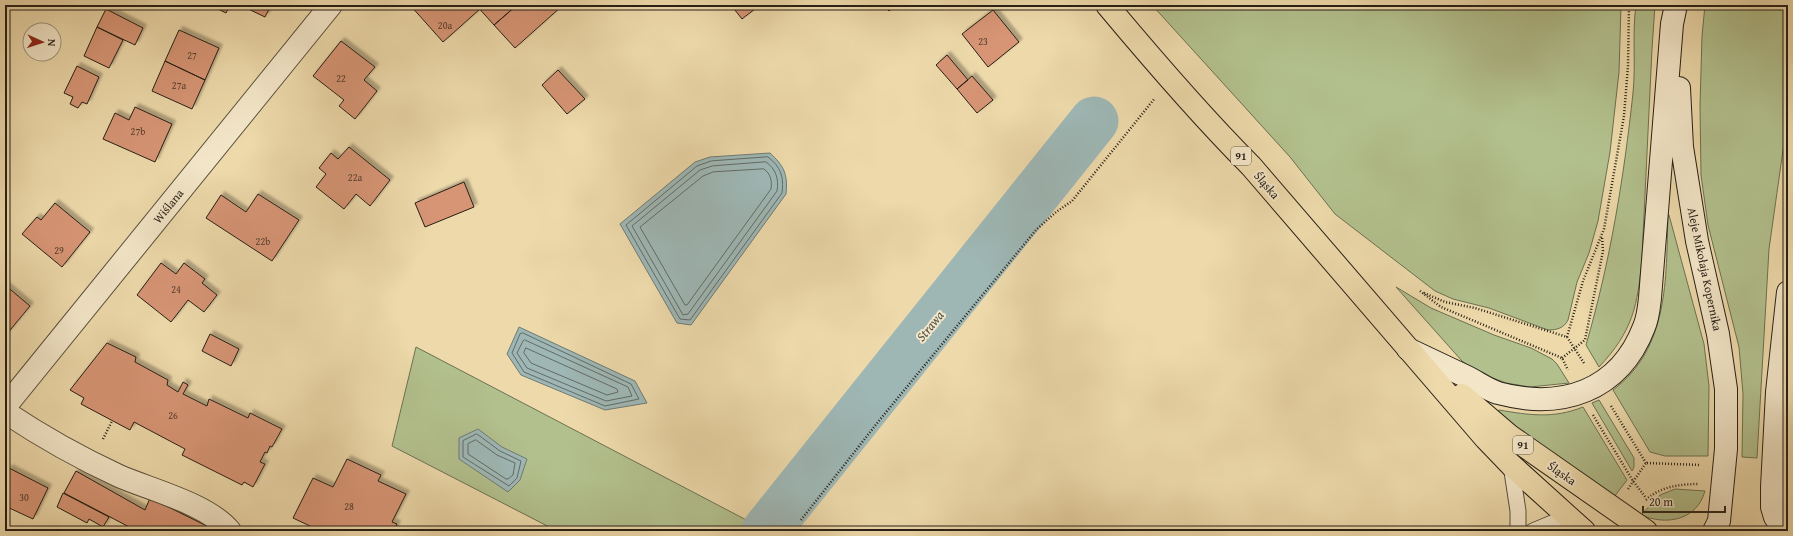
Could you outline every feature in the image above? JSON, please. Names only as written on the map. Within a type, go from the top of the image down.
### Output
[{"type":"main road","name":"Wiślana","points":[[5,407],[331,5]]},
{"type":"main road","name":"Śląska","points":[[1107,5],[1162,71],[1216,131],[1251,166],[1408,349],[1511,465],[1578,526]]},
{"type":"main road","points":[[1408,349],[1496,392],[1522,398],[1547,399],[1580,394],[1598,386],[1610,376],[1630,354],[1645,326],[1651,290],[1672,24],[1676,5]]},
{"type":"main road","name":"Aleje Mikołaja Kopernika","points":[[1686,5],[1679,99],[1682,147],[1697,241],[1718,334],[1726,389],[1726,449],[1719,521],[1714,531]]},
{"type":"main road","points":[[1784,531],[1775,517],[1772,507],[1772,487],[1777,392],[1788,292]]},
{"type":"main road","name":"Śląska","points":[[1408,349],[1510,436],[1646,531]]},
{"type":"main road","points":[[5,412],[83,458],[121,477],[206,512],[226,526],[230,531]]},
{"type":"lane","points":[[1511,465],[1518,511],[1518,531]]},
{"type":"lane","points":[[1533,531],[1552,523],[1578,526]]},
{"type":"path","points":[[1567,337],[1583,281],[1602,236],[1624,116],[1628,66],[1629,5]]},
{"type":"path","points":[[801,520],[878,422],[1036,230],[1056,212],[1072,201],[1158,95]]},
{"type":"path","points":[[1562,358],[1585,340],[1603,251],[1602,236]]},
{"type":"path","points":[[1420,291],[1445,302],[1475,308],[1567,337],[1646,463]]},
{"type":"green space","points":[[1152,5],[1621,5],[1619,72],[1610,152],[1598,221],[1589,253],[1577,282],[1566,323],[1560,328],[1548,330],[1489,308],[1453,299],[1435,291],[1335,214],[1290,157]]},
{"type":"green space","points":[[1636,5],[1655,5],[1642,257],[1636,303],[1632,316],[1620,341],[1599,367],[1586,345],[1602,283],[1621,188],[1634,82],[1634,27]]},
{"type":"green space","points":[[1705,5],[1788,5],[1788,115],[1769,249],[1757,458],[1742,457],[1743,394],[1739,347],[1708,225],[1701,175],[1700,106],[1702,36]]},
{"type":"green space","points":[[1668,215],[1704,344],[1709,386],[1708,456],[1665,456],[1650,452],[1613,390],[1631,373],[1645,354],[1661,311],[1666,263]]},
{"type":"green space","points":[[1396,287],[1431,308],[1494,335],[1531,348],[1552,359],[1569,383],[1530,387],[1506,383],[1479,373],[1462,361]]},
{"type":"green space","points":[[416,347],[756,525],[750,531],[557,531],[392,446]]},
{"type":"green space","points":[[1599,400],[1634,458],[1634,467],[1632,471],[1592,403]]},
{"type":"green space","points":[[1583,407],[1627,480],[1614,497],[1498,415],[1497,412],[1499,410],[1551,415],[1572,411]]},
{"type":"green space","points":[[1675,489],[1705,491],[1701,501],[1695,509],[1680,518],[1661,520],[1641,515],[1660,495]]},
{"type":"water","points":[[1084,110],[1094,121],[1105,128],[1065,187],[1042,188],[1039,168]]},
{"type":"water","points":[[770,153],[782,166],[786,176],[786,194],[691,325],[677,323],[620,224],[695,162],[710,157]]},
{"type":"water","points":[[519,327],[635,381],[647,403],[605,410],[521,375],[507,354]]},
{"type":"water","points":[[478,429],[502,447],[527,459],[520,480],[508,492],[459,459],[459,438]]},
{"type":"building","points":[[210,5],[230,5],[226,13]]},
{"type":"building","points":[[240,5],[271,5],[265,17]]},
{"type":"building","points":[[410,5],[476,5],[480,9],[443,42]]},
{"type":"building","points":[[476,5],[517,5],[494,25]]},
{"type":"building","points":[[517,5],[562,6],[515,48],[494,25]]},
{"type":"building","points":[[731,5],[760,5],[742,19]]},
{"type":"building","points":[[883,5],[896,5],[889,11]]},
{"type":"building","points":[[106,9],[143,28],[135,45],[97,27]]},
{"type":"building","points":[[993,10],[1019,42],[988,67],[962,34]]},
{"type":"building","points":[[97,27],[123,40],[109,68],[84,56]]},
{"type":"building","points":[[179,30],[219,48],[205,80],[165,61]]},
{"type":"building","points":[[341,41],[375,67],[364,80],[377,91],[355,119],[339,106],[344,100],[313,76]]},
{"type":"building","points":[[947,55],[968,80],[957,89],[936,65]]},
{"type":"building","points":[[165,61],[205,80],[192,109],[152,91]]},
{"type":"building","points":[[77,66],[99,77],[87,104],[82,102],[78,108],[70,104],[73,97],[64,93]]},
{"type":"building","points":[[558,70],[585,99],[567,114],[542,85]]},
{"type":"building","points":[[972,76],[993,100],[977,113],[957,89]]},
{"type":"building","points":[[135,107],[172,124],[155,162],[103,139],[115,113],[129,120]]},
{"type":"building","points":[[349,147],[390,180],[370,206],[356,194],[344,209],[316,187],[326,174],[319,168],[331,153],[338,159]]},
{"type":"building","points":[[464,182],[474,207],[425,227],[415,203]]},
{"type":"building","points":[[258,194],[299,220],[272,261],[206,218],[221,195],[246,212]]},
{"type":"building","points":[[55,203],[90,232],[62,267],[22,234],[37,217],[41,220]]},
{"type":"building","points":[[161,263],[176,274],[184,263],[205,279],[202,283],[217,295],[204,312],[188,300],[171,322],[137,295]]},
{"type":"building","points":[[5,285],[30,306],[6,335],[5,335]]},
{"type":"building","points":[[210,334],[239,349],[231,366],[202,351]]},
{"type":"building","points":[[107,343],[136,357],[135,362],[168,380],[167,385],[178,392],[183,382],[188,385],[183,394],[207,406],[209,399],[248,418],[250,413],[282,429],[272,447],[270,446],[267,453],[265,452],[260,462],[265,464],[253,487],[244,482],[242,485],[182,455],[185,449],[134,422],[130,430],[81,404],[84,398],[70,390]]},
{"type":"building","points":[[347,459],[381,475],[378,481],[406,494],[392,522],[397,524],[394,531],[310,531],[312,527],[293,518],[313,478],[333,487]]},
{"type":"building","points":[[9,468],[48,488],[33,519],[5,506],[5,475]]},
{"type":"building","points":[[76,471],[145,510],[150,498],[215,530],[137,531],[64,493]]},
{"type":"building","points":[[63,493],[109,517],[103,527],[89,519],[87,523],[57,507]]},
{"type":"waterway","name":"Strawa","points":[[766,531],[1094,121]]}]
